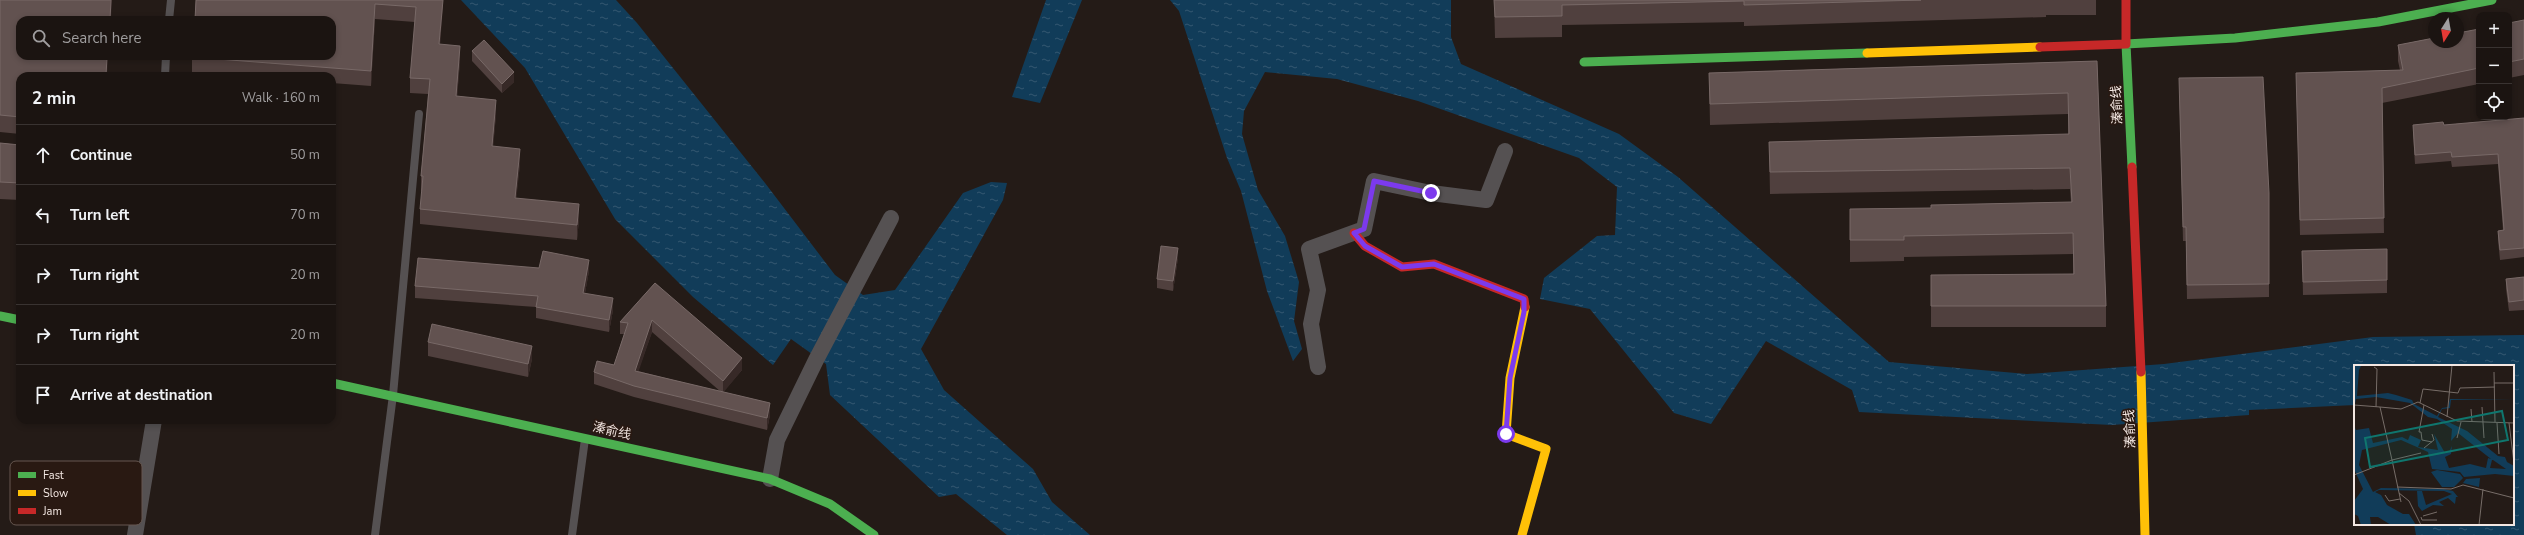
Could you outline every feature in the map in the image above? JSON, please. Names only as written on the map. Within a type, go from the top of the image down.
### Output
[{"type":"main road","name":"溱俞线","points":[[2126,0],[2126,44],[2140,351],[2145,535]]},
{"type":"main road","points":[[1584,62],[2126,44],[2235,38],[2378,22],[2492,0]]},
{"type":"main road","points":[[1354,233],[1365,246],[1402,267],[1434,264],[1524,299],[1524,312],[1510,378],[1506,434],[1546,449],[1528,520],[1522,535]]},
{"type":"main road","points":[[0,316],[16,319]]},
{"type":"main road","name":"溱俞线","points":[[336,384],[393,395],[770,479],[830,504],[874,535]]},
{"type":"street","points":[[1318,367],[1311,324],[1318,290],[1309,249],[1364,229],[1374,181],[1431,193],[1486,200],[1505,151]]},
{"type":"street","points":[[770,479],[777,440],[816,360],[891,218]]},
{"type":"street","points":[[142,493],[153,424]]},
{"type":"street","points":[[135,535],[137,525]]},
{"type":"lane","points":[[170,16],[171,0]]},
{"type":"lane","points":[[164,72],[166,60]]},
{"type":"lane","points":[[375,535],[393,395],[419,114]]},
{"type":"lane","points":[[572,535],[585,438]]},
{"type":"water","points":[[461,0],[616,0],[637,23],[765,183],[835,275],[863,295],[895,290],[963,193],[991,182],[1007,183],[1003,200],[921,349],[944,390],[1033,469],[1052,502],[1090,535],[1007,535],[956,494],[939,497],[830,395],[826,364],[791,339],[773,365],[693,297],[615,219],[525,68]]},
{"type":"water","points":[[1046,0],[1082,0],[1040,103],[1012,97]]},
{"type":"water","points":[[1170,0],[1451,0],[1451,37],[1461,64],[1619,134],[1678,177],[1889,362],[2027,374],[2164,364],[2373,337],[2524,335],[2524,535],[2416,535],[2414,525],[2514,525],[2514,365],[2354,365],[2354,405],[2249,410],[2249,415],[2112,425],[1859,412],[1852,390],[1766,341],[1711,424],[1674,413],[1590,309],[1540,299],[1544,278],[1597,236],[1615,235],[1617,187],[1579,158],[1418,101],[1337,79],[1265,72],[1244,111],[1242,134],[1258,190],[1285,236],[1299,282],[1294,321],[1302,349],[1293,361],[1267,291],[1241,191],[1227,158],[1179,11]]},
{"type":"building","points":[[0,0],[111,0],[110,16],[16,16],[16,60],[107,60],[106,72],[16,72],[16,117],[0,115]]},
{"type":"building","points":[[196,0],[443,0],[439,44],[460,46],[456,96],[496,100],[492,146],[520,149],[515,198],[579,204],[577,225],[420,209],[423,176],[421,176],[430,79],[410,78],[416,7],[375,4],[371,71],[230,60],[336,60],[336,16],[195,16]]},
{"type":"building","points":[[1494,0],[1921,0],[1744,5],[1744,1],[1562,5],[1562,16],[1495,17]]},
{"type":"building","points":[[2524,20],[2524,59],[2512,61],[2512,48],[2512,22]]},
{"type":"building","points":[[2476,30],[2476,69],[2382,88],[2384,218],[2300,220],[2296,73],[2403,70],[2398,45],[2428,39],[2428,48],[2464,48],[2464,32]]},
{"type":"building","points":[[484,40],[514,72],[502,84],[472,51]]},
{"type":"building","points":[[2097,61],[2106,306],[1931,306],[1931,275],[2074,274],[2073,233],[1904,236],[1904,240],[1850,240],[1850,209],[1931,208],[1931,205],[2072,202],[2070,168],[1770,172],[1769,142],[2069,134],[2068,93],[1710,104],[1709,73]]},
{"type":"building","points":[[2263,77],[2269,193],[2269,284],[2187,285],[2186,227],[2183,227],[2179,78]]},
{"type":"building","points":[[2524,118],[2524,248],[2500,250],[2498,231],[2504,230],[2498,154],[2452,157],[2451,152],[2415,155],[2413,125],[2443,122],[2444,125]]},
{"type":"building","points":[[0,143],[16,145],[16,183],[0,182]]},
{"type":"building","points":[[1161,246],[1178,248],[1173,281],[1157,279]]},
{"type":"building","points":[[2387,249],[2387,280],[2303,282],[2302,251]]},
{"type":"building","points":[[543,251],[589,260],[583,293],[613,298],[609,320],[536,307],[538,296],[415,286],[418,258],[539,268]]},
{"type":"building","points":[[2524,277],[2524,300],[2509,302],[2506,279]]},
{"type":"building","points":[[655,283],[742,358],[723,381],[652,320],[635,371],[770,403],[767,418],[634,386],[594,372],[597,361],[614,365],[628,323],[620,322]]},
{"type":"building","points":[[432,324],[532,346],[528,364],[428,342]]},
{"type":"traffic: fast","points":[[2132,167],[2126,44],[2235,38],[2378,22],[2492,0]]},
{"type":"traffic: fast","points":[[1584,62],[1867,53]]},
{"type":"traffic: fast","points":[[0,316],[16,319]]},
{"type":"traffic: fast","points":[[336,384],[770,479],[830,504],[874,535]]},
{"type":"traffic: slow","points":[[1867,53],[2040,47]]},
{"type":"traffic: slow","points":[[1522,535],[1546,449],[1506,434],[1510,378],[1525,307]]},
{"type":"traffic: slow","points":[[2141,372],[2145,535]]},
{"type":"traffic: jam","points":[[2040,47],[2126,44],[2126,0]]},
{"type":"traffic: jam","points":[[2132,167],[2141,372]]},
{"type":"traffic: jam","points":[[1354,233],[1365,246],[1402,267],[1434,264],[1524,299],[1525,307]]},
{"type":"route","points":[[1431,193],[1374,181],[1364,229],[1354,233],[1365,246],[1402,267],[1434,264],[1524,299],[1524,312],[1510,378],[1506,434]]}]
